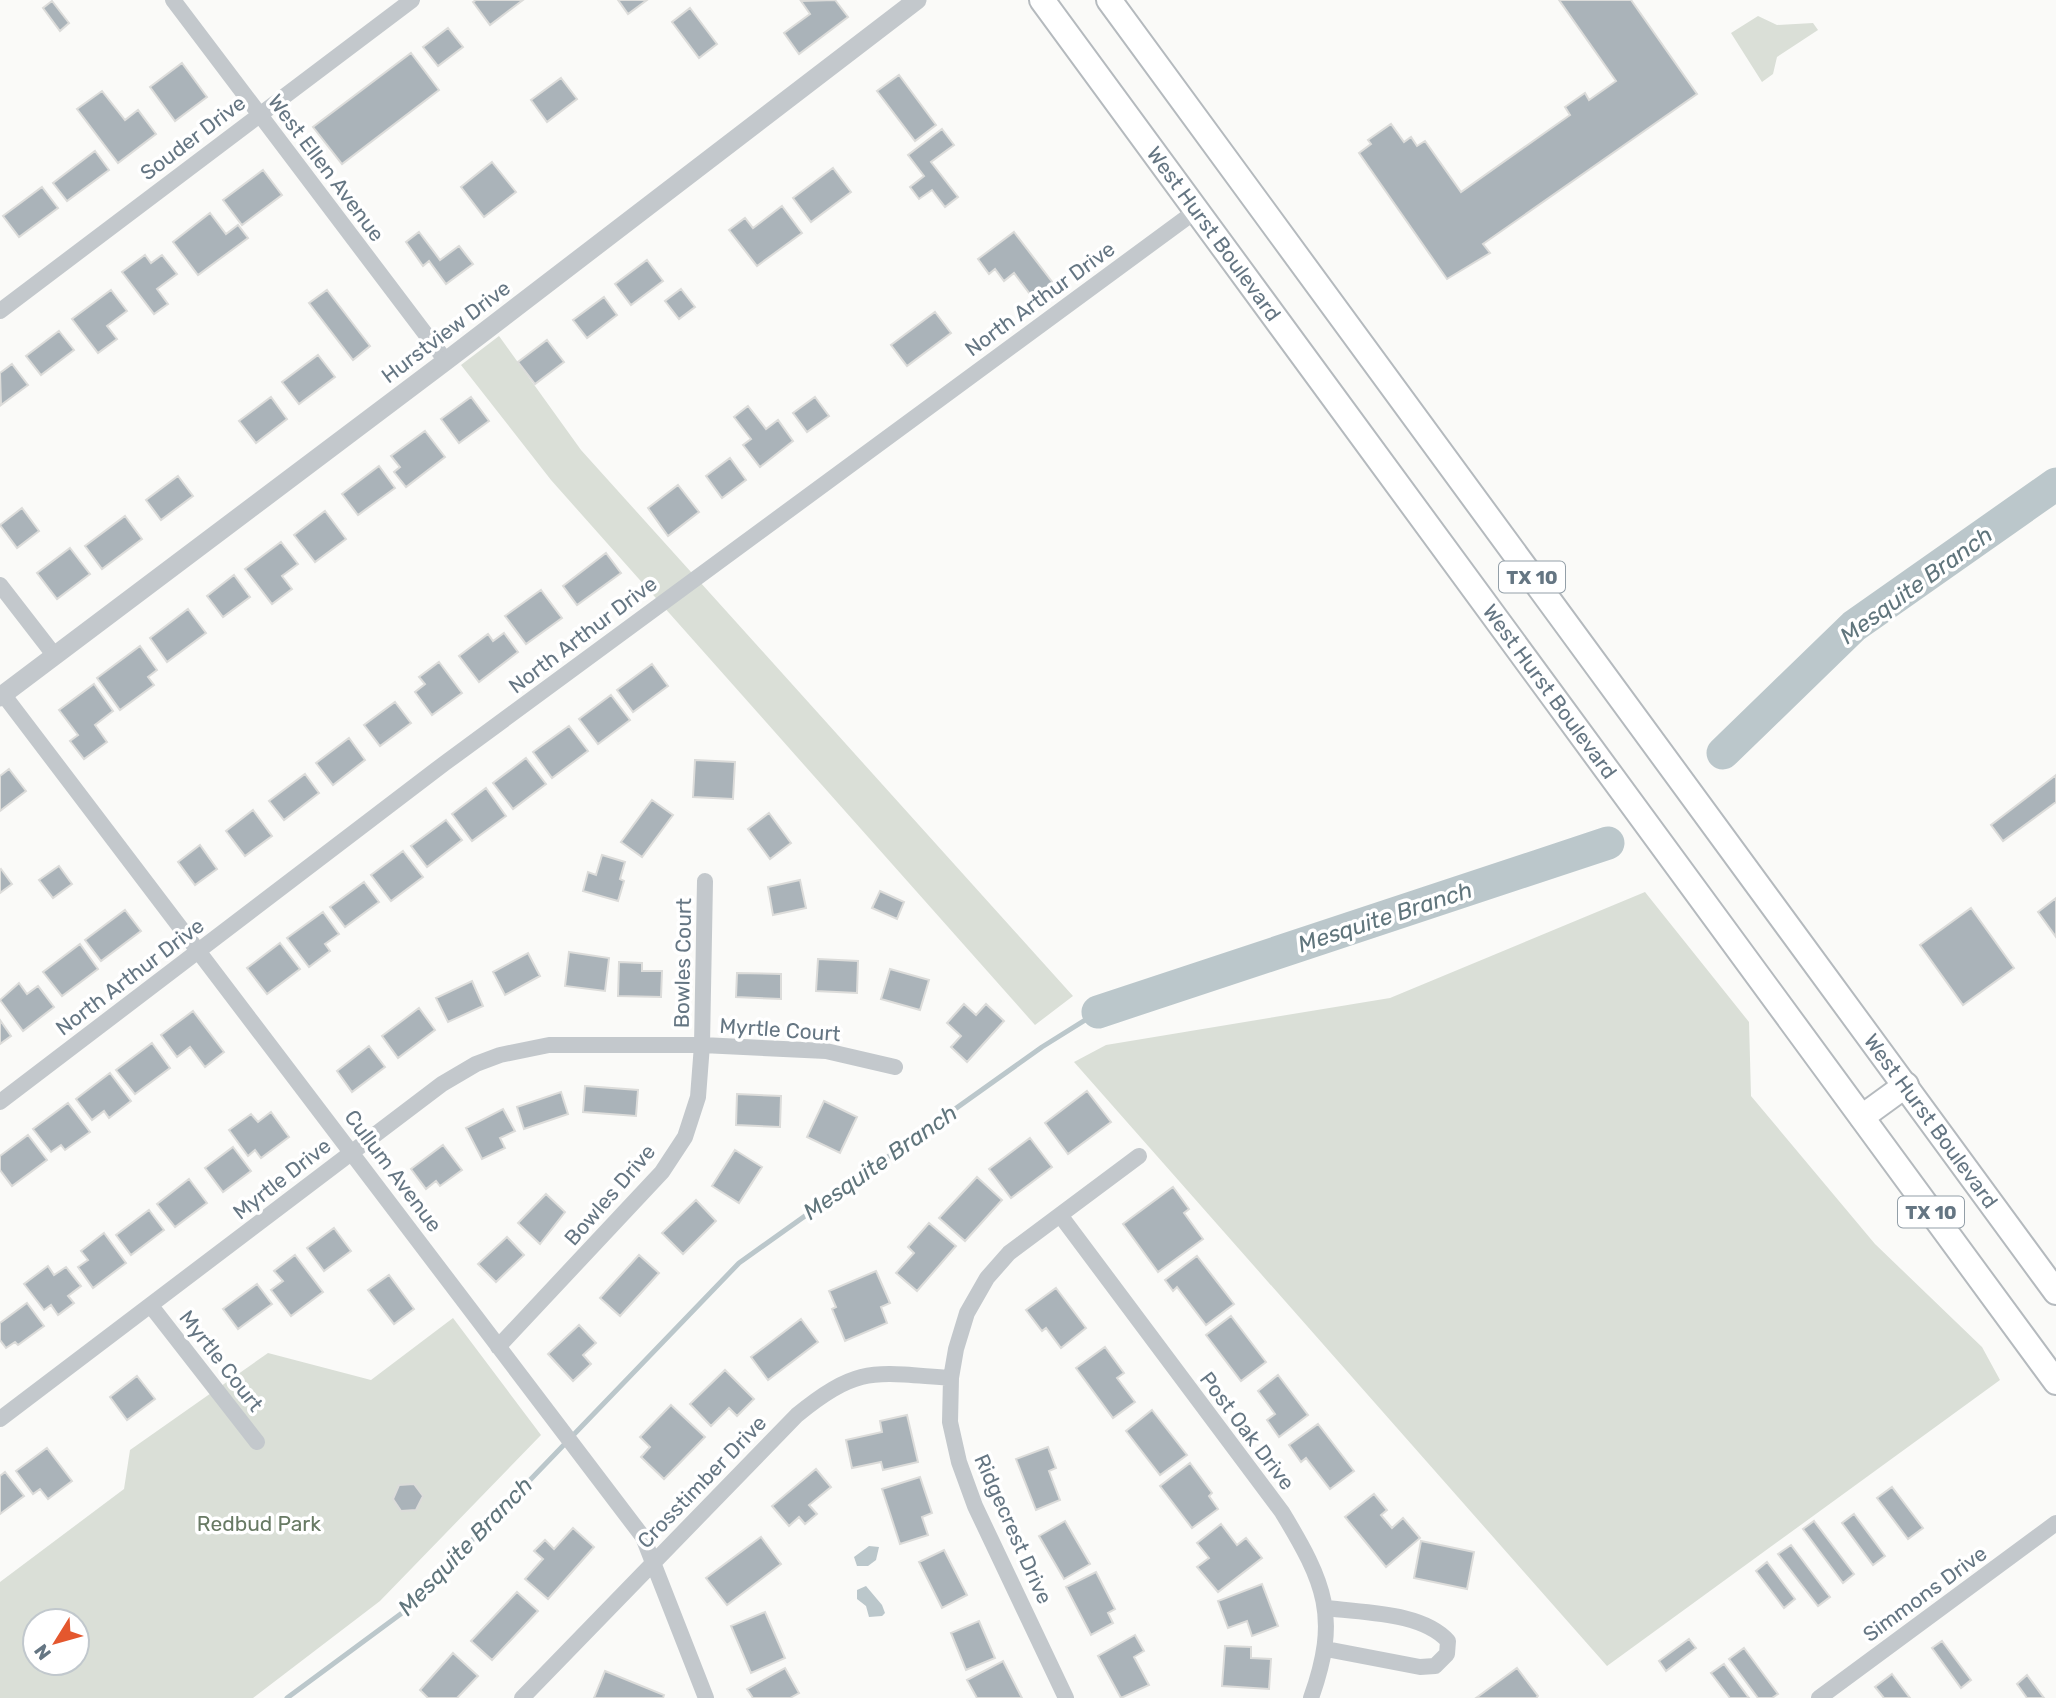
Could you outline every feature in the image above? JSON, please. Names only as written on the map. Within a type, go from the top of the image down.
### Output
[{"type":"main road","name":"West Hurst Boulevard","points":[[1042,0],[2056,1382]]},
{"type":"main road","name":"West Hurst Boulevard","points":[[1109,0],[2056,1292]]},
{"type":"main road","points":[[1862,1117],[1906,1086]]},
{"type":"street","name":"West Ellen Avenue","points":[[173,0],[446,360]]},
{"type":"street","name":"Souder Drive","points":[[0,311],[412,0]]},
{"type":"street","name":"Hurstview Drive","points":[[2,695],[917,0]]},
{"type":"street","name":"North Arthur Drive","points":[[0,1101],[735,548],[1197,210]]},
{"type":"street","points":[[0,585],[55,656]]},
{"type":"street","name":"Cullum Avenue","points":[[2,695],[643,1536],[706,1698]]},
{"type":"street","name":"Bowles Court","points":[[702,1045],[705,881]]},
{"type":"street","name":"Myrtle Drive","points":[[0,1419],[442,1083],[476,1064],[500,1055],[549,1045],[702,1045]]},
{"type":"street","name":"Myrtle Court","points":[[702,1045],[825,1051],[895,1067]]},
{"type":"street","name":"Bowles Drive","points":[[498,1347],[608,1232],[674,1155],[685,1137],[698,1097],[702,1045]]},
{"type":"street","name":"Ridgecrest Drive","points":[[1066,1698],[975,1506],[959,1462],[950,1422],[951,1378],[967,1313],[987,1279],[1009,1253],[1139,1156]]},
{"type":"street","name":"Post Oak Drive","points":[[1060,1215],[1282,1512],[1309,1556],[1327,1608],[1326,1649],[1311,1698]]},
{"type":"street","name":"Myrtle Court","points":[[151,1306],[257,1442]]},
{"type":"street","name":"Crosstimber Drive","points":[[522,1698],[797,1415],[825,1392],[848,1380],[874,1373],[951,1378]]},
{"type":"street","name":"Simmons Drive","points":[[1819,1698],[2056,1523]]},
{"type":"street","points":[[1326,1649],[1428,1667],[1435,1666],[1447,1654],[1448,1641],[1437,1629],[1414,1622],[1327,1608]]},
{"type":"green space","points":[[1758,16],[1777,25],[1813,23],[1818,30],[1777,57],[1773,74],[1762,82],[1731,33]]},
{"type":"green space","points":[[499,336],[581,450],[1073,996],[1035,1025],[551,480],[461,365]]},
{"type":"green space","points":[[1645,892],[1749,1022],[1751,1096],[1875,1244],[1982,1347],[2000,1380],[1607,1666],[1074,1062],[1106,1045],[1390,998]]},
{"type":"green space","name":"Redbud Park","points":[[453,1318],[541,1435],[380,1601],[253,1698],[0,1698],[0,1582],[124,1489],[130,1450],[268,1353],[371,1380]]},
{"type":"shaded area","points":[[869,1546],[879,1547],[876,1560],[868,1566],[857,1566],[854,1557]]},
{"type":"shaded area","points":[[866,1586],[882,1605],[885,1613],[882,1616],[869,1617],[866,1606],[857,1599],[857,1590]]},
{"type":"building","points":[[523,0],[490,25],[473,2]]},
{"type":"building","points":[[618,0],[647,0],[628,14]]},
{"type":"building","points":[[835,0],[848,17],[799,54],[784,33],[810,14],[801,1]]},
{"type":"building","points":[[1559,0],[1631,0],[1697,94],[1483,244],[1490,253],[1447,279],[1359,153],[1371,144],[1368,140],[1391,124],[1404,142],[1411,137],[1417,146],[1425,141],[1461,192],[1570,115],[1565,107],[1585,93],[1589,100],[1616,81]]},
{"type":"building","points":[[52,1],[69,23],[60,31],[43,8]]},
{"type":"building","points":[[690,8],[717,44],[699,58],[672,22]]},
{"type":"building","points":[[448,28],[463,47],[438,66],[423,47]]},
{"type":"building","points":[[411,53],[439,90],[342,164],[313,127]]},
{"type":"building","points":[[182,63],[207,97],[175,121],[150,87]]},
{"type":"building","points":[[899,75],[936,125],[915,141],[877,91]]},
{"type":"building","points":[[561,78],[577,99],[547,122],[531,100]]},
{"type":"building","points":[[102,91],[125,120],[138,110],[156,134],[118,163],[77,109]]},
{"type":"building","points":[[942,129],[954,145],[931,162],[958,197],[945,207],[932,190],[919,199],[910,187],[924,176],[908,155]]},
{"type":"building","points":[[95,151],[109,170],[67,201],[53,183]]},
{"type":"building","points":[[492,162],[516,192],[484,217],[461,187]]},
{"type":"building","points":[[833,168],[851,192],[811,222],[793,198]]},
{"type":"building","points":[[263,170],[282,195],[242,225],[223,200]]},
{"type":"building","points":[[42,187],[58,208],[19,237],[3,216]]},
{"type":"building","points":[[782,206],[802,233],[757,266],[729,230],[745,218],[753,228]]},
{"type":"building","points":[[210,213],[226,234],[238,225],[248,238],[198,275],[173,242]]},
{"type":"building","points":[[419,232],[440,260],[459,246],[473,264],[446,284],[429,261],[423,266],[406,242]]},
{"type":"building","points":[[1014,232],[1053,283],[1033,298],[1014,273],[1004,281],[995,269],[989,274],[978,259]]},
{"type":"building","points":[[145,255],[151,263],[162,255],[177,274],[157,289],[168,304],[154,314],[122,272]]},
{"type":"building","points":[[647,260],[663,281],[631,305],[615,284]]},
{"type":"building","points":[[681,289],[695,307],[679,319],[665,301]]},
{"type":"building","points":[[111,290],[127,311],[107,326],[117,339],[98,353],[72,319]]},
{"type":"building","points":[[327,290],[370,346],[353,360],[309,303]]},
{"type":"building","points":[[604,297],[617,315],[587,338],[573,320]]},
{"type":"building","points":[[935,312],[951,333],[907,366],[891,345]]},
{"type":"building","points":[[59,331],[74,350],[41,375],[26,356]]},
{"type":"building","points":[[547,340],[564,362],[535,384],[518,362]]},
{"type":"building","points":[[318,355],[335,377],[299,404],[282,382]]},
{"type":"building","points":[[12,364],[28,385],[1,405],[0,373]]},
{"type":"building","points":[[271,397],[287,419],[256,443],[239,421]]},
{"type":"building","points":[[471,397],[489,421],[459,443],[441,419]]},
{"type":"building","points":[[815,397],[829,416],[807,432],[793,413]]},
{"type":"building","points":[[748,406],[766,429],[778,420],[793,441],[760,467],[743,445],[751,439],[734,417]]},
{"type":"building","points":[[425,431],[445,457],[406,487],[394,472],[400,467],[391,456]]},
{"type":"building","points":[[730,458],[746,480],[722,498],[706,476]]},
{"type":"building","points":[[379,466],[395,488],[358,515],[342,494]]},
{"type":"building","points":[[178,476],[193,496],[161,520],[146,500]]},
{"type":"building","points":[[678,485],[699,512],[668,536],[648,508]]},
{"type":"building","points":[[22,508],[39,531],[17,548],[0,525]]},
{"type":"building","points":[[325,511],[346,539],[315,562],[294,535]]},
{"type":"building","points":[[125,516],[142,539],[102,569],[85,546]]},
{"type":"building","points":[[281,542],[298,564],[282,576],[292,589],[272,604],[245,569]]},
{"type":"building","points":[[70,548],[90,574],[57,599],[37,573]]},
{"type":"building","points":[[606,553],[621,573],[577,605],[563,586]]},
{"type":"building","points":[[234,575],[250,597],[223,617],[207,596]]},
{"type":"building","points":[[541,590],[562,618],[526,644],[505,616]]},
{"type":"building","points":[[188,609],[206,633],[167,662],[150,638]]},
{"type":"building","points":[[504,633],[518,652],[479,682],[459,656],[488,634],[493,641]]},
{"type":"building","points":[[140,646],[157,670],[148,677],[154,685],[120,710],[97,678]]},
{"type":"building","points":[[439,662],[462,693],[432,715],[415,692],[425,684],[419,677]]},
{"type":"building","points":[[652,664],[668,686],[633,712],[617,690]]},
{"type":"building","points":[[94,684],[113,711],[95,725],[107,742],[84,759],[70,741],[78,735],[59,710]]},
{"type":"building","points":[[611,695],[630,720],[598,744],[579,719]]},
{"type":"building","points":[[395,702],[411,723],[380,746],[364,725]]},
{"type":"building","points":[[569,726],[588,751],[552,778],[533,752]]},
{"type":"building","points":[[349,738],[365,760],[333,785],[316,763]]},
{"type":"building","points":[[526,758],[546,784],[513,809],[493,783]]},
{"type":"building","points":[[695,760],[735,762],[733,799],[693,797]]},
{"type":"building","points":[[9,769],[26,791],[0,811],[0,776]]},
{"type":"building","points":[[305,774],[319,793],[284,820],[269,801]]},
{"type":"building","points":[[2056,775],[2056,802],[2003,841],[1991,825]]},
{"type":"building","points":[[486,788],[506,816],[472,841],[452,814]]},
{"type":"building","points":[[652,800],[673,815],[642,857],[621,842]]},
{"type":"building","points":[[253,810],[272,836],[245,856],[226,831]]},
{"type":"building","points":[[769,813],[791,843],[770,859],[748,829]]},
{"type":"building","points":[[446,820],[462,840],[427,867],[411,846]]},
{"type":"building","points":[[200,845],[217,869],[195,885],[178,862]]},
{"type":"building","points":[[403,851],[423,877],[391,901],[371,875]]},
{"type":"building","points":[[602,855],[625,862],[620,879],[624,881],[618,901],[583,891],[588,872],[596,875]]},
{"type":"building","points":[[59,866],[72,884],[53,898],[39,880]]},
{"type":"building","points":[[0,870],[12,884],[0,893]]},
{"type":"building","points":[[800,880],[806,908],[773,915],[768,887]]},
{"type":"building","points":[[364,882],[379,902],[345,927],[330,907]]},
{"type":"building","points":[[880,891],[904,902],[897,919],[872,908]]},
{"type":"building","points":[[2056,898],[2056,937],[2038,912]]},
{"type":"building","points":[[1971,908],[2014,968],[1963,1005],[1920,945]]},
{"type":"building","points":[[125,910],[141,931],[101,961],[85,940]]},
{"type":"building","points":[[323,912],[339,934],[325,944],[330,951],[309,967],[287,938]]},
{"type":"building","points":[[280,943],[300,969],[267,994],[247,968]]},
{"type":"building","points":[[80,944],[98,969],[62,996],[43,972]]},
{"type":"building","points":[[569,952],[609,958],[605,991],[565,986]]},
{"type":"building","points":[[528,953],[540,976],[505,995],[493,972]]},
{"type":"building","points":[[818,959],[858,961],[857,993],[816,991]]},
{"type":"building","points":[[619,962],[642,963],[642,971],[662,971],[661,997],[618,996]]},
{"type":"building","points":[[890,969],[929,980],[920,1010],[881,999]]},
{"type":"building","points":[[737,973],[781,974],[781,999],[736,997]]},
{"type":"building","points":[[472,981],[483,1006],[448,1022],[436,998]]},
{"type":"building","points":[[19,983],[27,994],[38,986],[54,1007],[23,1031],[0,1000]]},
{"type":"building","points":[[964,1004],[976,1015],[986,1004],[1004,1021],[967,1062],[951,1047],[961,1036],[947,1023]]},
{"type":"building","points":[[419,1008],[435,1030],[398,1058],[382,1036]]},
{"type":"building","points":[[193,1011],[224,1052],[205,1067],[190,1047],[177,1057],[161,1035]]},
{"type":"building","points":[[0,1020],[11,1036],[0,1044]]},
{"type":"building","points":[[152,1043],[170,1068],[135,1094],[116,1070]]},
{"type":"building","points":[[369,1046],[385,1067],[352,1092],[337,1071]]},
{"type":"building","points":[[110,1073],[131,1101],[109,1118],[104,1111],[92,1120],[76,1099]]},
{"type":"building","points":[[585,1086],[638,1090],[636,1116],[583,1112]]},
{"type":"building","points":[[1087,1091],[1111,1122],[1068,1154],[1045,1123]]},
{"type":"building","points":[[561,1092],[568,1114],[524,1129],[517,1107]]},
{"type":"building","points":[[737,1094],[781,1096],[780,1127],[736,1125]]},
{"type":"building","points":[[824,1101],[857,1117],[840,1153],[807,1137]]},
{"type":"building","points":[[68,1103],[90,1132],[65,1150],[61,1145],[51,1152],[33,1129]]},
{"type":"building","points":[[503,1109],[515,1131],[500,1138],[505,1148],[482,1159],[466,1128]]},
{"type":"building","points":[[271,1112],[289,1137],[261,1158],[255,1150],[248,1156],[229,1130],[251,1114],[258,1122]]},
{"type":"building","points":[[28,1135],[47,1160],[12,1186],[0,1170],[0,1156]]},
{"type":"building","points":[[1030,1138],[1052,1167],[1011,1198],[989,1169]]},
{"type":"building","points":[[443,1145],[462,1170],[440,1186],[436,1181],[426,1189],[411,1169]]},
{"type":"building","points":[[233,1147],[251,1171],[223,1192],[205,1168]]},
{"type":"building","points":[[735,1150],[762,1167],[739,1203],[712,1186]]},
{"type":"building","points":[[977,1177],[1002,1200],[965,1241],[939,1218]]},
{"type":"building","points":[[189,1179],[207,1203],[175,1227],[157,1204]]},
{"type":"building","points":[[1173,1187],[1189,1209],[1184,1213],[1203,1239],[1158,1272],[1123,1224]]},
{"type":"building","points":[[546,1194],[565,1212],[540,1244],[518,1223]]},
{"type":"building","points":[[696,1200],[716,1221],[683,1254],[662,1233]]},
{"type":"building","points":[[149,1210],[164,1230],[131,1255],[116,1235]]},
{"type":"building","points":[[929,1223],[956,1246],[917,1291],[896,1273],[914,1253],[908,1247]]},
{"type":"building","points":[[334,1228],[351,1251],[324,1271],[307,1248]]},
{"type":"building","points":[[104,1233],[126,1263],[93,1288],[78,1267],[88,1260],[81,1251]]},
{"type":"building","points":[[507,1237],[524,1255],[496,1282],[478,1264]]},
{"type":"building","points":[[295,1255],[323,1292],[291,1316],[271,1290],[283,1281],[274,1271]]},
{"type":"building","points":[[639,1255],[659,1273],[620,1316],[600,1298]]},
{"type":"building","points":[[1197,1256],[1234,1304],[1206,1325],[1177,1287],[1173,1291],[1165,1280]]},
{"type":"building","points":[[48,1266],[54,1275],[66,1267],[81,1286],[68,1296],[74,1303],[58,1315],[51,1305],[44,1310],[24,1284]]},
{"type":"building","points":[[876,1271],[890,1303],[881,1307],[887,1323],[845,1341],[832,1309],[836,1307],[829,1291]]},
{"type":"building","points":[[389,1275],[414,1309],[394,1324],[368,1290]]},
{"type":"building","points":[[257,1284],[272,1304],[238,1329],[223,1309]]},
{"type":"building","points":[[1056,1288],[1086,1328],[1061,1348],[1046,1328],[1042,1331],[1026,1310]]},
{"type":"building","points":[[27,1303],[44,1326],[18,1345],[15,1342],[6,1348],[0,1340],[0,1323]]},
{"type":"building","points":[[1231,1316],[1266,1362],[1241,1381],[1206,1335]]},
{"type":"building","points":[[801,1319],[818,1342],[768,1380],[751,1357]]},
{"type":"building","points":[[579,1325],[596,1343],[583,1355],[591,1364],[573,1381],[548,1354]]},
{"type":"building","points":[[1105,1347],[1124,1373],[1117,1378],[1135,1402],[1113,1418],[1076,1368]]},
{"type":"building","points":[[725,1370],[754,1399],[737,1416],[729,1408],[711,1426],[690,1404]]},
{"type":"building","points":[[1278,1375],[1308,1415],[1279,1437],[1267,1420],[1275,1414],[1258,1391]]},
{"type":"building","points":[[137,1376],[155,1399],[127,1420],[110,1397]]},
{"type":"building","points":[[671,1405],[705,1437],[664,1479],[641,1457],[650,1447],[640,1437]]},
{"type":"building","points":[[1152,1410],[1187,1455],[1160,1475],[1126,1431]]},
{"type":"building","points":[[907,1415],[918,1462],[883,1470],[881,1462],[852,1468],[846,1440],[882,1432],[880,1421]]},
{"type":"building","points":[[1318,1424],[1354,1471],[1330,1489],[1306,1458],[1301,1462],[1289,1445]]},
{"type":"building","points":[[1048,1447],[1056,1468],[1049,1471],[1060,1500],[1036,1510],[1016,1459]]},
{"type":"building","points":[[47,1448],[72,1481],[48,1499],[40,1489],[33,1494],[16,1471]]},
{"type":"building","points":[[1190,1463],[1212,1493],[1209,1496],[1218,1509],[1192,1528],[1160,1486]]},
{"type":"building","points":[[816,1469],[831,1487],[809,1505],[817,1514],[805,1524],[799,1517],[789,1526],[772,1506]]},
{"type":"building","points":[[5,1472],[24,1496],[0,1514],[0,1476]]},
{"type":"building","points":[[920,1477],[932,1513],[922,1517],[928,1535],[900,1544],[882,1489]]},
{"type":"building","points":[[414,1484],[423,1496],[416,1510],[401,1511],[393,1499],[399,1485]]},
{"type":"building","points":[[1892,1487],[1923,1528],[1908,1539],[1877,1498]]},
{"type":"building","points":[[1374,1494],[1387,1510],[1381,1515],[1392,1528],[1403,1518],[1420,1538],[1386,1567],[1345,1517]]},
{"type":"building","points":[[1854,1514],[1885,1556],[1873,1565],[1842,1523]]},
{"type":"building","points":[[1065,1521],[1090,1564],[1064,1579],[1039,1536]]},
{"type":"building","points":[[1814,1521],[1854,1574],[1843,1583],[1803,1529]]},
{"type":"building","points":[[1221,1524],[1237,1545],[1246,1538],[1262,1558],[1218,1592],[1197,1567],[1209,1558],[1197,1543]]},
{"type":"building","points":[[573,1528],[594,1547],[548,1599],[525,1579],[543,1559],[534,1551],[545,1540],[554,1549]]},
{"type":"building","points":[[761,1537],[781,1564],[727,1605],[706,1578]]},
{"type":"building","points":[[1421,1541],[1474,1552],[1467,1589],[1414,1578]]},
{"type":"building","points":[[1791,1545],[1830,1597],[1818,1606],[1778,1554]]},
{"type":"building","points":[[944,1550],[967,1595],[942,1608],[919,1562]]},
{"type":"building","points":[[1767,1562],[1795,1599],[1784,1608],[1756,1571]]},
{"type":"building","points":[[1096,1572],[1115,1609],[1108,1613],[1113,1623],[1091,1635],[1066,1587]]},
{"type":"building","points":[[1262,1584],[1278,1626],[1252,1636],[1247,1621],[1228,1628],[1218,1601]]},
{"type":"building","points":[[517,1592],[538,1611],[492,1660],[471,1641]]},
{"type":"building","points":[[765,1612],[785,1658],[751,1673],[731,1626]]},
{"type":"building","points":[[979,1621],[995,1658],[966,1670],[951,1633]]},
{"type":"building","points":[[1135,1635],[1144,1651],[1134,1657],[1149,1685],[1121,1698],[1098,1656]]},
{"type":"building","points":[[1689,1639],[1696,1648],[1666,1671],[1659,1661]]},
{"type":"building","points":[[1942,1641],[1971,1680],[1961,1688],[1932,1648]]},
{"type":"building","points":[[1225,1646],[1251,1647],[1251,1658],[1271,1659],[1269,1689],[1222,1686]]},
{"type":"building","points":[[1744,1648],[1778,1694],[1772,1698],[1758,1698],[1729,1659]]},
{"type":"building","points":[[453,1653],[478,1676],[457,1698],[428,1698],[420,1690]]},
{"type":"building","points":[[1003,1661],[1022,1698],[977,1698],[967,1680]]},
{"type":"building","points":[[1724,1664],[1749,1698],[1730,1698],[1711,1673]]},
{"type":"building","points":[[785,1668],[799,1693],[790,1698],[753,1698],[747,1689]]},
{"type":"building","points":[[1517,1668],[1538,1696],[1536,1698],[1476,1698]]},
{"type":"building","points":[[605,1671],[664,1695],[663,1698],[594,1698]]},
{"type":"building","points":[[1892,1674],[1910,1698],[1884,1698],[1875,1687]]},
{"type":"building","points":[[2027,1675],[2044,1698],[2027,1698],[2017,1684]]},
{"type":"waterway","name":"Mesquite Branch","points":[[1723,753],[1854,626],[2056,484]]},
{"type":"waterway","name":"Mesquite Branch","points":[[1098,1012],[1608,843]]},
{"type":"waterway","name":"Mesquite Branch","points":[[287,1698],[402,1613],[739,1263],[1042,1047],[1098,1012]]}]
